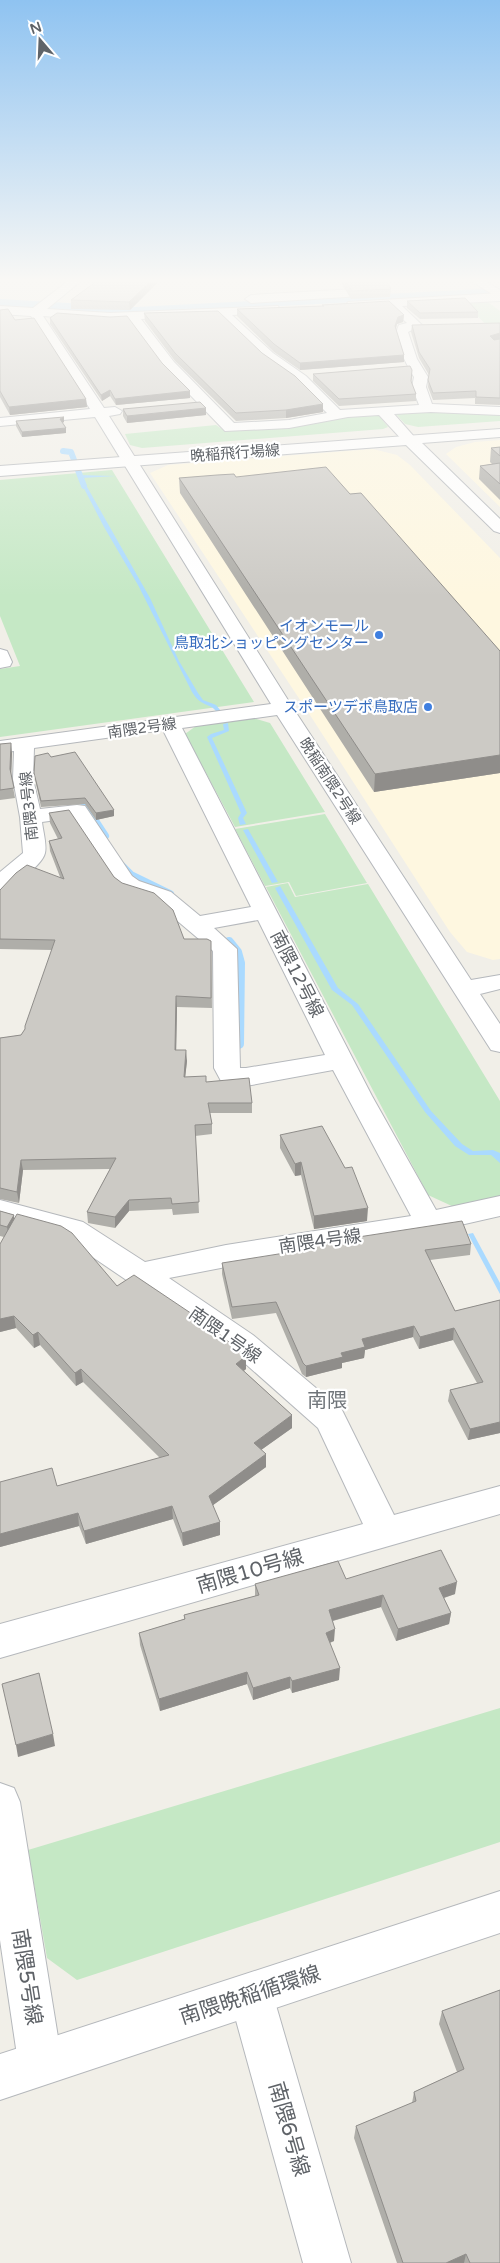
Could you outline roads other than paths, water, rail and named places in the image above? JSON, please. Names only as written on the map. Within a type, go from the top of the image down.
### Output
[{"type":"street","name":"晩稲南隈2号線","points":[[86,387],[129,461],[283,708],[500,1044]]},
{"type":"street","points":[[191,387],[230,428],[236,429],[289,424],[337,415],[383,411],[427,408],[500,411]]},
{"type":"street","points":[[308,387],[337,415]]},
{"type":"street","points":[[419,387],[427,408]]},
{"type":"street","points":[[186,404],[206,402]]},
{"type":"street","points":[[0,422],[129,410]]},
{"type":"street","points":[[383,411],[500,528]]},
{"type":"street","name":"晩稲飛行場線","points":[[0,471],[500,433]]},
{"type":"street","points":[[0,655],[3,662],[0,662]]},
{"type":"street","name":"南隈2号線","points":[[0,747],[283,708]]},
{"type":"street","name":"南隈12号線","points":[[170,724],[340,1060],[428,1221]]},
{"type":"street","name":"南隈3号線","points":[[0,883],[30,860],[34,853],[31,817],[23,779],[24,744]]},
{"type":"street","points":[[31,817],[77,811],[124,881],[131,886],[163,897],[225,949],[227,1068],[230,1075],[246,1077],[340,1060]]},
{"type":"street","points":[[196,924],[265,912]]},
{"type":"street","points":[[466,989],[500,982]]},
{"type":"street","name":"南隈4号線","points":[[139,1275],[176,1265],[376,1233],[500,1206]]},
{"type":"street","name":"南隈1号線","points":[[0,1210],[73,1229],[242,1343],[330,1419],[385,1532]]},
{"type":"street","name":"南隈10号線","points":[[0,1641],[500,1500]]},
{"type":"street","name":"南隈5号線","points":[[0,1802],[40,2062]]},
{"type":"street","name":"南隈晩稲循環線","points":[[0,2077],[40,2062],[251,1995],[500,1912]]},
{"type":"street","name":"南隈6号線","points":[[251,1995],[327,2263]]},
{"type":"water","points":[[77,475],[116,476],[82,478],[150,598],[179,661],[198,693],[203,700],[216,705],[221,711],[216,711],[195,697],[138,585],[104,527]]},
{"type":"water","points":[[228,723],[229,731],[212,738],[247,813],[243,818],[246,824],[240,825],[238,818],[241,813],[207,737],[224,730],[223,724]]},
{"type":"water","points":[[248,829],[278,882],[272,883],[243,830]]},
{"type":"water","points":[[280,886],[338,988],[358,1004],[431,1111],[462,1144],[473,1151],[493,1150],[500,1153],[500,1163],[491,1155],[469,1155],[455,1146],[425,1112],[352,1005],[332,990],[275,888]]},
{"type":"water","points":[[473,1233],[500,1283],[500,1294],[468,1234]]},
{"type":"waterway","points":[[63,451],[71,452],[84,486]]},
{"type":"waterway","points":[[80,793],[86,807],[105,836]]},
{"type":"waterway","points":[[122,866],[131,875],[170,894]]},
{"type":"waterway","points":[[229,942],[237,952],[240,963],[239,1044]]},
{"type":"place","name":"イオンモール 鳥取北ショッピングセンター","points":[[379,635]]},
{"type":"place","name":"スポーツデポ鳥取店","points":[[428,707]]},
{"type":"district","name":"南隈","points":[[327,1400]]}]
